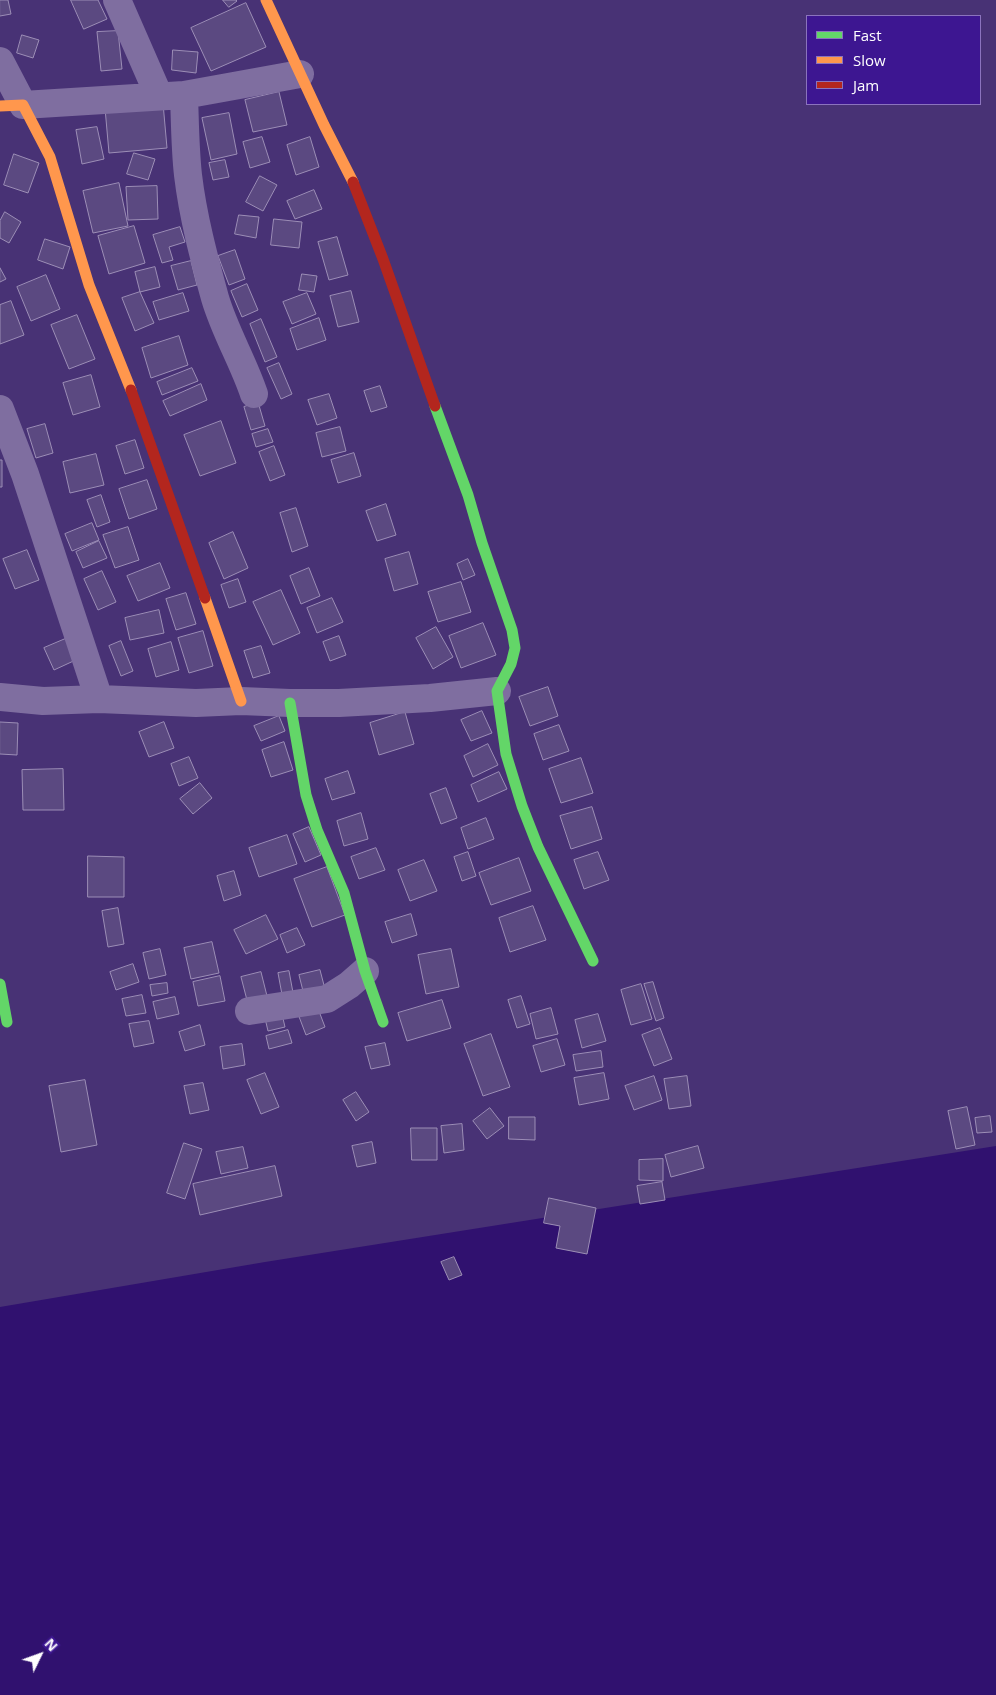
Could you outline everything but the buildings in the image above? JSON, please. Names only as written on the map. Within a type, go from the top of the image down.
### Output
[{"type":"street","points":[[118,0],[172,95],[198,230],[216,300],[232,342],[247,371],[254,394]]},
{"type":"street","points":[[266,0],[324,125],[351,177],[380,250],[412,344],[468,495],[482,543],[512,630],[515,648],[511,664],[497,691],[506,754],[522,806],[542,855],[593,961]]},
{"type":"street","points":[[0,61],[12,106],[50,156],[90,285],[138,408],[241,701]]},
{"type":"street","points":[[12,106],[172,95],[300,74]]},
{"type":"street","points":[[0,409],[28,484],[99,699]]},
{"type":"street","points":[[0,697],[43,701],[99,699],[196,703],[241,701],[290,704],[387,701],[497,691]]},
{"type":"street","points":[[290,704],[306,795],[317,830],[344,892],[365,971],[382,1022]]},
{"type":"street","points":[[249,1011],[327,999],[349,985],[365,971]]},
{"type":"street","points":[[0,984],[7,1022]]},
{"type":"shaded area","points":[[996,1146],[996,1695],[0,1695],[0,1307],[265,1262]]},
{"type":"traffic: fast","points":[[435,406],[468,495],[482,543],[512,630],[515,648],[511,664],[497,691],[506,754],[522,806],[538,847],[593,961]]},
{"type":"traffic: fast","points":[[290,703],[306,795],[317,830],[344,893],[365,971],[383,1022]]},
{"type":"traffic: fast","points":[[0,984],[7,1022]]},
{"type":"traffic: slow","points":[[266,0],[324,125],[353,182]]},
{"type":"traffic: slow","points":[[0,106],[23,105],[50,157],[89,285],[131,390]]},
{"type":"traffic: slow","points":[[205,598],[241,701]]},
{"type":"traffic: jam","points":[[353,182],[383,259],[435,406]]},
{"type":"traffic: jam","points":[[131,390],[205,598]]}]
